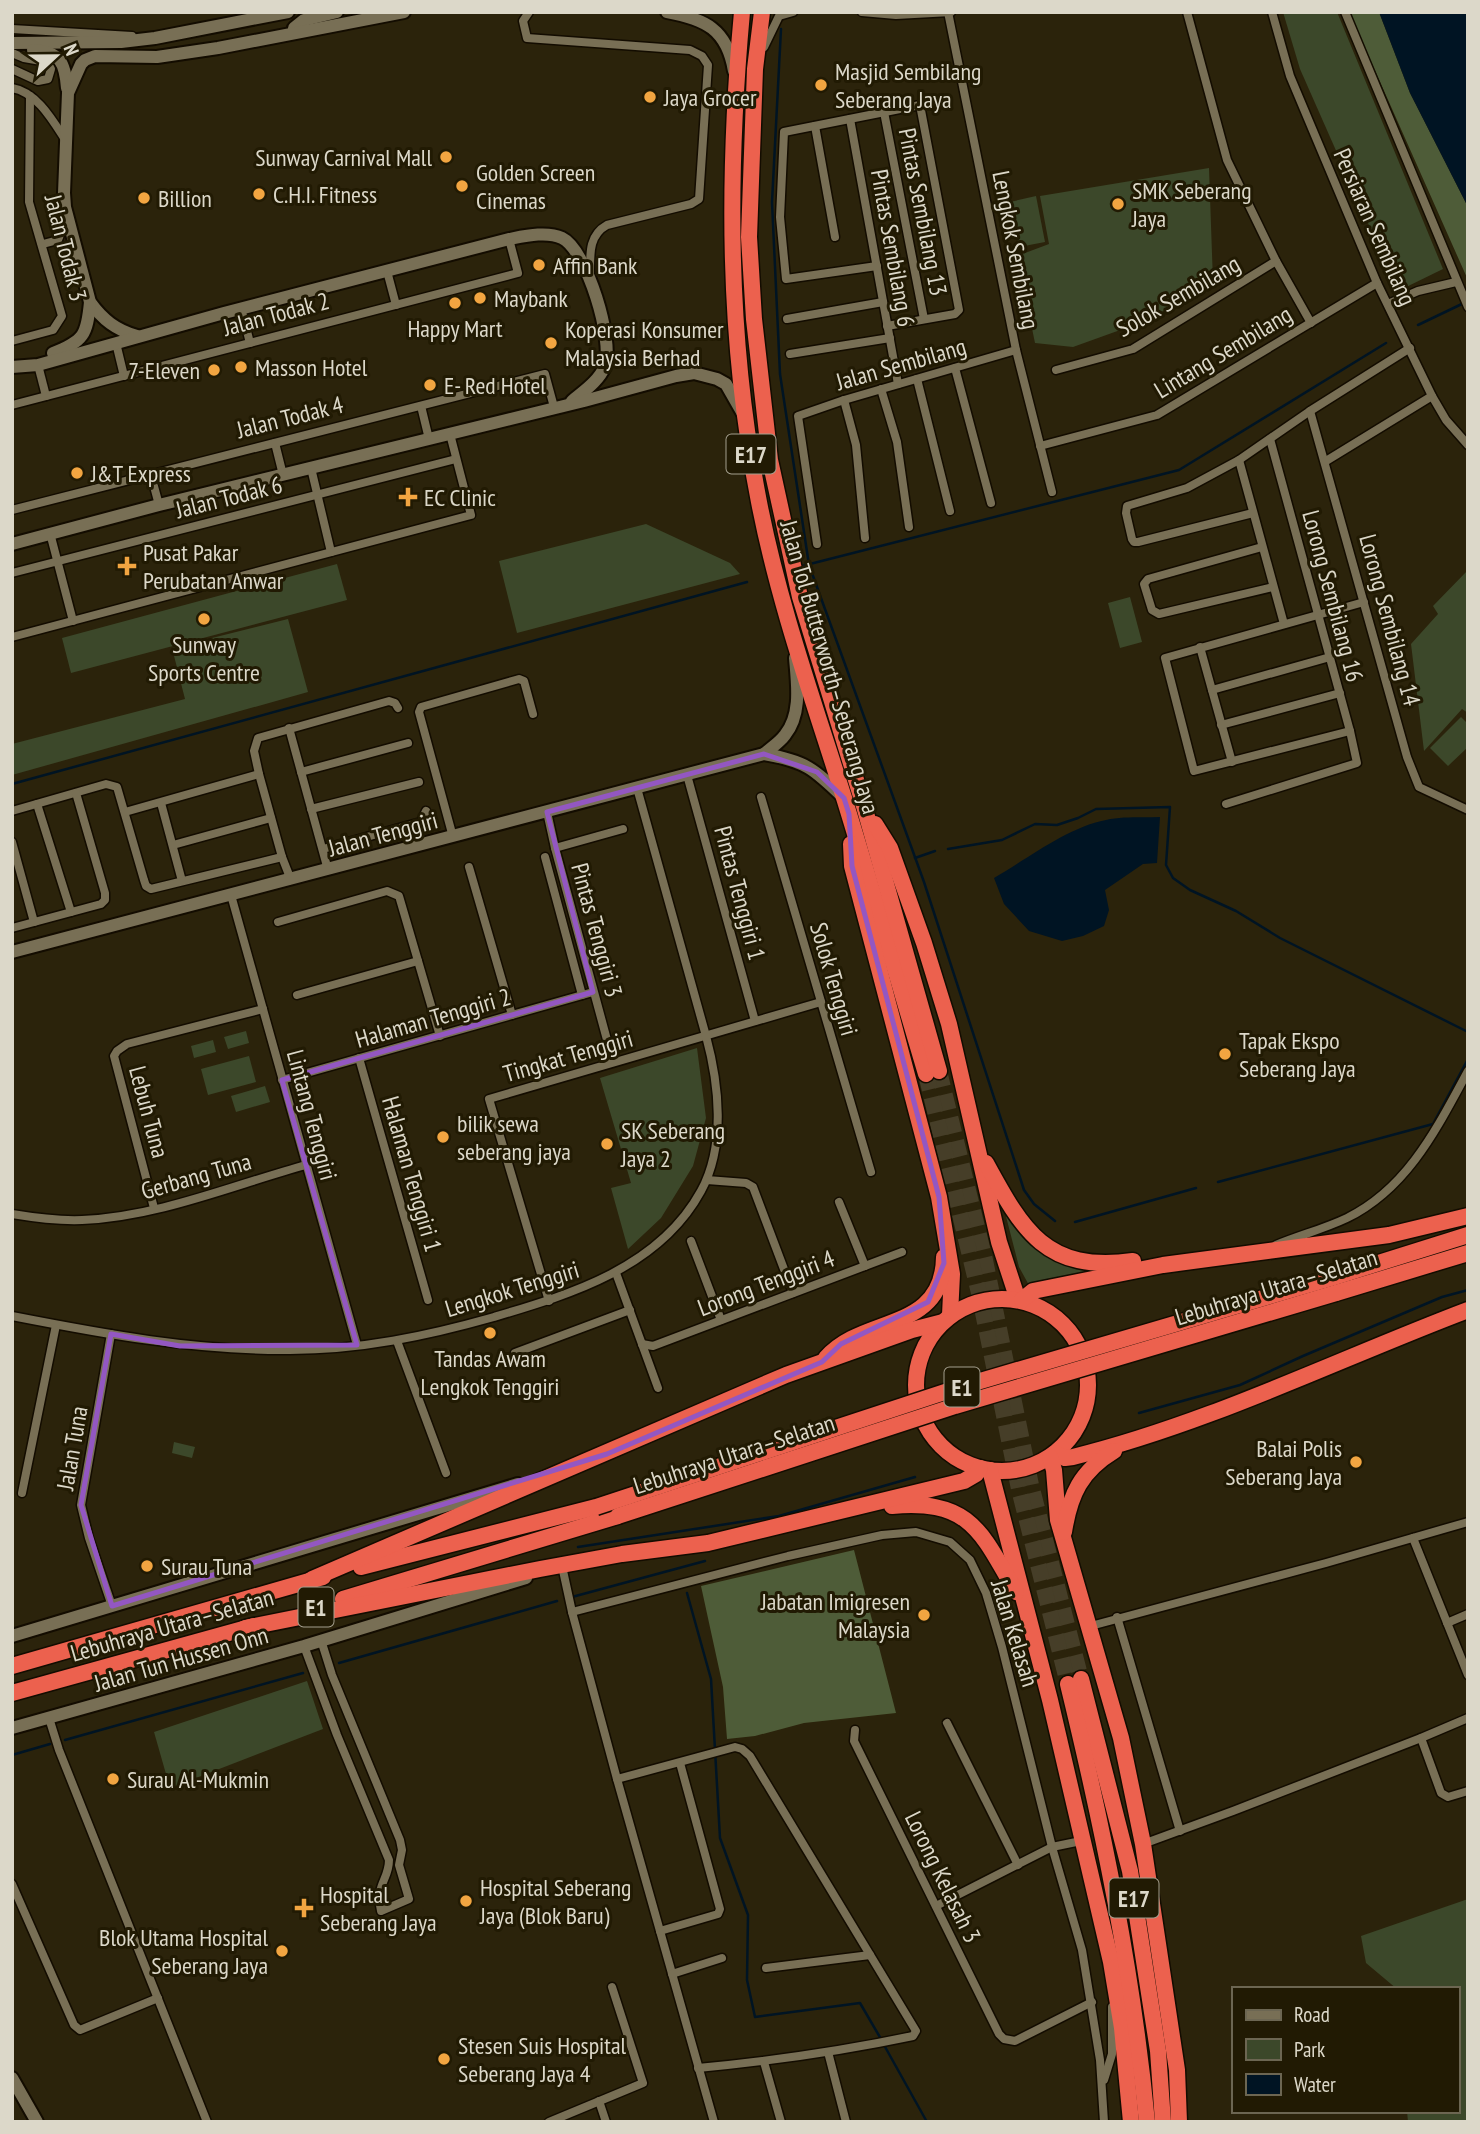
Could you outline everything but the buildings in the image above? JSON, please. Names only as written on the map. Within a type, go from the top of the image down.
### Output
[{"type":"highway","name":"Jalan Tol Butterworth–Seberang Jaya","points":[[742,12],[736,81],[732,190],[735,331],[746,420],[768,546],[793,637],[932,1072],[864,806],[800,597],[770,460],[754,319],[749,237],[755,69],[762,12]]},
{"type":"highway","points":[[864,806],[890,848],[924,943],[949,1024],[999,1242],[1020,1300]]},
{"type":"highway","points":[[312,1579],[786,1375],[946,1318],[968,1305],[987,1299],[1020,1300],[1044,1309],[1063,1324],[1078,1344],[1086,1367],[1088,1391],[1083,1415],[1072,1436],[1052,1455],[1021,1469],[985,1469],[961,1461],[945,1449],[931,1434],[919,1406],[916,1376],[930,1337],[946,1318],[952,1273],[939,1197],[852,866],[849,814]]},
{"type":"highway","points":[[977,1146],[1018,1220],[1045,1246],[1067,1257],[1090,1263],[1146,1261],[1163,1265]]},
{"type":"highway","points":[[1020,1300],[1033,1291],[1163,1265],[1389,1235],[1468,1216]]},
{"type":"highway","points":[[822,1362],[841,1344],[915,1312],[928,1302],[938,1286],[942,1272],[944,1233]]},
{"type":"highway","name":"Lebuhraya Utara–Selatan","points":[[12,1693],[245,1628],[618,1516],[1334,1285],[1468,1236]]},
{"type":"highway","name":"Lebuhraya Utara–Selatan","points":[[12,1667],[312,1579],[596,1507],[960,1387],[1334,1285],[1468,1253]]},
{"type":"highway","points":[[1052,1455],[1073,1457],[1126,1444],[1244,1402],[1468,1310]]},
{"type":"highway","points":[[1063,1542],[1068,1512],[1082,1479],[1094,1465],[1126,1444]]},
{"type":"highway","points":[[1052,1455],[1055,1503],[1063,1542],[1121,1738],[1143,1844],[1177,2070],[1179,2122]]},
{"type":"highway","points":[[245,1628],[622,1554],[708,1543],[964,1481],[985,1469]]},
{"type":"highway","points":[[985,1469],[1050,1700],[1111,1962],[1122,2028],[1131,2122]]},
{"type":"highway","points":[[870,1504],[931,1505],[960,1516],[984,1535],[1026,1609]]},
{"type":"highway","name":"E17","points":[[1147,2122],[1142,2063],[1125,1953],[1075,1682],[1130,1871],[1158,2051],[1163,2122]]},
{"type":"street","points":[[12,45],[121,42],[155,38],[288,12]]},
{"type":"street","points":[[337,12],[304,20],[294,28],[294,32],[404,12]]},
{"type":"street","points":[[529,12],[523,21],[527,38],[690,50],[702,56],[708,65],[699,199],[691,204],[607,225],[595,233],[588,274],[603,326],[607,355],[604,368],[596,381],[569,403]]},
{"type":"street","points":[[667,12],[694,17],[712,29],[724,42],[736,81]]},
{"type":"street","points":[[694,17],[709,12]]},
{"type":"street","points":[[755,69],[779,16],[793,12]]},
{"type":"street","points":[[862,12],[896,15],[949,12]]},
{"type":"street","name":"Lengkok Sembilang","points":[[949,12],[1016,350],[1052,492]]},
{"type":"street","points":[[1187,12],[1227,160],[1276,261],[1311,323]]},
{"type":"street","name":"Persiaran Sembilang","points":[[1272,12],[1290,76],[1377,283],[1432,396],[1446,420],[1468,445]]},
{"type":"street","points":[[1345,12],[1468,307]]},
{"type":"street","points":[[12,29],[155,38]]},
{"type":"street","name":"Jalan Todak 3","points":[[68,93],[85,60],[105,56],[157,57],[294,32]]},
{"type":"street","name":"Jalan Todak 3","points":[[12,45],[48,51],[59,58],[66,71],[68,93],[65,207],[90,302],[85,328],[75,345],[16,366]]},
{"type":"street","points":[[12,53],[47,62],[51,75],[48,79],[38,81],[12,69]]},
{"type":"street","points":[[12,88],[30,96],[49,115],[66,141]]},
{"type":"street","name":"Jalan Todak 3","points":[[12,341],[53,330],[62,316],[29,202],[30,96]]},
{"type":"street","points":[[877,266],[786,279],[780,217],[784,132],[920,105],[959,310],[955,314],[887,326]]},
{"type":"street","name":"Pintas Sembilang 13","points":[[884,112],[924,319]]},
{"type":"street","name":"Pintas Sembilang 6","points":[[850,119],[898,384]]},
{"type":"street","points":[[815,126],[835,237]]},
{"type":"street","points":[[43,244],[58,240],[62,233],[60,220],[64,193]]},
{"type":"street","name":"Jalan Todak 2","points":[[16,366],[38,365],[241,308],[509,239],[529,236],[561,238],[573,246],[588,274]]},
{"type":"street","name":"Jalan Todak 2","points":[[12,405],[518,273],[509,239]]},
{"type":"street","name":"Solok Sembilang","points":[[1056,370],[1133,349],[1276,261]]},
{"type":"street","points":[[387,271],[396,305]]},
{"type":"street","points":[[1388,304],[1418,291],[1456,282]]},
{"type":"street","name":"Lintang Sembilang","points":[[1040,446],[1157,415],[1377,283]]},
{"type":"street","name":"Jalan Todak 3","points":[[90,302],[111,325],[139,337]]},
{"type":"street","points":[[787,319],[883,302]]},
{"type":"street","points":[[241,308],[250,343]]},
{"type":"street","points":[[790,354],[890,338]]},
{"type":"street","points":[[116,343],[124,376]]},
{"type":"street","points":[[1253,513],[1134,542],[1126,509],[1127,506],[1187,488],[1239,460],[1410,348]]},
{"type":"street","name":"Jalan Sembilang","points":[[817,544],[799,416],[1016,350]]},
{"type":"street","points":[[38,365],[46,396]]},
{"type":"street","points":[[955,368],[991,503]]},
{"type":"street","points":[[12,544],[159,505],[584,401],[641,384],[694,373],[726,384],[746,420]]},
{"type":"street","name":"Jalan Todak 4","points":[[12,510],[545,374],[554,407]]},
{"type":"street","points":[[917,379],[950,511]]},
{"type":"street","points":[[881,389],[897,442],[909,527]]},
{"type":"street","points":[[1326,461],[1432,396]]},
{"type":"street","points":[[845,400],[856,446],[865,538]]},
{"type":"street","points":[[421,406],[429,439]]},
{"type":"street","name":"Lorong Sembilang 14","points":[[1310,411],[1407,757],[1419,787],[1468,810]]},
{"type":"street","points":[[12,637],[471,515],[450,434]]},
{"type":"street","name":"Lorong Sembilang 16","points":[[1226,804],[1357,764],[1270,439]]},
{"type":"street","points":[[275,443],[283,475]]},
{"type":"street","name":"Jalan Todak 6","points":[[12,573],[456,460]]},
{"type":"street","points":[[1239,460],[1284,624]]},
{"type":"street","points":[[310,468],[331,552]]},
{"type":"street","points":[[151,475],[159,505]]},
{"type":"street","points":[[50,534],[73,621]]},
{"type":"street","points":[[1262,547],[1148,579],[1145,581],[1152,610],[1159,614],[1273,587]]},
{"type":"street","points":[[1350,731],[1196,771],[1192,769],[1165,658],[1364,602]]},
{"type":"street","points":[[764,754],[785,736],[795,715],[797,685],[793,637]]},
{"type":"street","points":[[1200,647],[1232,762]]},
{"type":"street","points":[[1212,690],[1330,657]]},
{"type":"street","points":[[453,837],[419,712],[421,707],[519,680],[524,681],[533,714]]},
{"type":"street","points":[[1222,725],[1340,693]]},
{"type":"street","points":[[291,880],[259,774],[254,751],[258,738],[389,701],[395,703],[398,708]]},
{"type":"street","points":[[289,728],[328,870]]},
{"type":"street","points":[[301,772],[408,743]]},
{"type":"street","points":[[764,754],[804,763],[844,798]]},
{"type":"street","name":"Jalan Tenggiri","points":[[16,949],[291,880],[764,754]]},
{"type":"street","points":[[125,812],[259,774]]},
{"type":"street","name":"Pintas Tenggiri 1","points":[[687,775],[755,1021]]},
{"type":"street","points":[[311,809],[419,782]]},
{"type":"street","points":[[12,811],[112,784],[117,787],[146,886],[151,889],[282,857]]},
{"type":"street","name":"Lengkok Tenggiri","points":[[12,1316],[194,1346],[291,1350],[397,1341],[437,1333],[549,1301],[599,1282],[657,1243],[693,1204],[706,1180],[714,1152],[717,1093],[714,1064],[637,788]]},
{"type":"street","points":[[12,928],[101,904],[105,900],[76,793]]},
{"type":"street","name":"Solok Tenggiri","points":[[761,797],[871,1172]]},
{"type":"street","points":[[161,803],[182,881]]},
{"type":"street","points":[[37,804],[71,912]]},
{"type":"street","points":[[323,849],[421,822],[426,811]]},
{"type":"street","name":"Pintas Tenggiri 3","points":[[547,812],[613,1062]]},
{"type":"street","points":[[173,845],[271,818]]},
{"type":"street","name":"Pintas Tenggiri 3","points":[[555,848],[623,829]]},
{"type":"street","points":[[12,842],[34,922]]},
{"type":"street","name":"Pintas Tenggiri 3","points":[[545,857],[582,995]]},
{"type":"street","points":[[469,867],[512,1015]]},
{"type":"street","points":[[278,922],[387,891],[395,892],[399,896],[440,1035]]},
{"type":"street","name":"Lintang Tenggiri","points":[[231,895],[357,1345]]},
{"type":"street","points":[[297,995],[418,961]]},
{"type":"street","name":"Halaman Tenggiri 2","points":[[282,1080],[593,992]]},
{"type":"street","name":"Tingkat Tenggiri","points":[[549,1301],[489,1099],[821,1002]]},
{"type":"street","name":"Lebuh Tuna","points":[[154,1208],[114,1056],[127,1044],[263,1009]]},
{"type":"street","name":"Halaman Tenggiri 1","points":[[359,1058],[428,1300]]},
{"type":"street","points":[[1261,1252],[1348,1218],[1394,1185],[1426,1146],[1468,1071]]},
{"type":"street","name":"Gerbang Tuna","points":[[12,1214],[45,1220],[106,1218],[154,1208],[306,1165]]},
{"type":"street","points":[[706,1180],[746,1183],[753,1187],[793,1293]]},
{"type":"street","points":[[839,1202],[865,1266]]},
{"type":"street","points":[[691,1241],[722,1320]]},
{"type":"street","name":"Lorong Tenggiri 4","points":[[642,1344],[653,1346],[902,1252]]},
{"type":"street","points":[[616,1272],[658,1388]]},
{"type":"street","points":[[515,1353],[630,1310]]},
{"type":"street","points":[[22,1493],[56,1325]]},
{"type":"street","name":"Jalan Tuna","points":[[111,1334],[81,1506],[112,1606]]},
{"type":"street","points":[[397,1341],[446,1473]]},
{"type":"street","points":[[12,1636],[565,1470]]},
{"type":"street","points":[[1087,1626],[1468,1522]]},
{"type":"street","name":"Jalan Kelasah","points":[[572,1612],[788,1556],[882,1535],[916,1532],[950,1542],[970,1560],[986,1593],[1052,1847],[1082,1950],[1102,2082]]},
{"type":"street","points":[[1413,1538],[1468,1675]]},
{"type":"street","points":[[562,1566],[572,1612],[714,2122]]},
{"type":"street","name":"Jalan Tun Hussen Onn","points":[[12,1728],[304,1646],[562,1566]]},
{"type":"street","points":[[1447,1623],[1468,1614]]},
{"type":"street","points":[[1116,1618],[1180,1831]]},
{"type":"street","points":[[304,1646],[337,1735],[389,1860],[380,1887],[381,1911],[409,1899],[399,1865],[402,1850],[400,1840],[321,1640]]},
{"type":"street","points":[[50,1718],[59,1750],[207,2122]]},
{"type":"street","points":[[1143,1844],[1468,1718]]},
{"type":"street","points":[[947,1723],[1018,1865]]},
{"type":"street","points":[[337,1735],[354,1728]]},
{"type":"street","name":"Lorong Kelasah 3","points":[[855,1730],[854,1741],[999,2034],[1004,2039],[1015,2041],[1091,2002]]},
{"type":"street","points":[[1421,1738],[1441,1793],[1448,1797],[1468,1791]]},
{"type":"street","points":[[618,1779],[735,1747],[742,1749],[750,1756],[916,2031],[913,2036],[828,2052],[764,2062],[698,2068]]},
{"type":"street","points":[[660,1931],[718,1914],[720,1909],[680,1763]]},
{"type":"street","points":[[367,1807],[383,1800]]},
{"type":"street","points":[[936,1906],[1052,1847],[1081,1841]]},
{"type":"street","points":[[12,1884],[74,2025],[80,2030],[158,1998]]},
{"type":"street","points":[[766,1968],[870,1955]]},
{"type":"street","points":[[672,1974],[722,1958]]},
{"type":"street","points":[[1104,2122],[1102,2082],[1112,2054],[1111,1962]]},
{"type":"street","points":[[549,2122],[643,2083],[612,1987]]},
{"type":"street","points":[[828,2052],[846,2122]]},
{"type":"street","points":[[764,2062],[780,2122]]},
{"type":"street","points":[[12,2078],[37,2122]]},
{"type":"street","points":[[599,2101],[606,2122]]},
{"type":"highlighted area","points":[[764,754],[817,772],[844,798],[849,814],[852,866],[939,1197],[944,1263],[928,1302],[841,1344],[822,1362],[607,1454],[112,1606],[81,1505],[111,1334],[180,1346],[357,1345],[282,1080],[593,992],[547,812]]},
{"type":"green space","points":[[1283,12],[1337,12],[1443,269],[1398,291],[1300,69]]},
{"type":"green space","points":[[1349,12],[1379,12],[1410,93],[1468,207],[1468,280]]},
{"type":"green space","points":[[1209,168],[1213,282],[1148,320],[1073,347],[1035,343],[1017,256],[1049,244],[1040,196]]},
{"type":"green space","points":[[1036,196],[1045,242],[1019,247],[1010,202]]},
{"type":"green space","points":[[646,524],[730,563],[740,574],[517,633],[499,561]]},
{"type":"green space","name":"Sunway Sports Centre","points":[[337,564],[347,600],[71,673],[62,638]]},
{"type":"green space","points":[[1468,570],[1468,713],[1462,709],[1424,751],[1411,644],[1438,614],[1433,606]]},
{"type":"green space","points":[[1130,597],[1142,642],[1120,648],[1108,603]]},
{"type":"green space","points":[[288,619],[308,692],[12,775],[12,744],[185,699],[172,648]]},
{"type":"green space","points":[[1461,717],[1468,724],[1468,747],[1448,766],[1430,748]]},
{"type":"green space","points":[[246,1031],[249,1043],[228,1049],[224,1037]]},
{"type":"green space","points":[[213,1040],[216,1052],[194,1058],[191,1046]]},
{"type":"green space","points":[[697,1048],[706,1118],[693,1166],[661,1218],[628,1249],[611,1188],[631,1183],[600,1078]]},
{"type":"green space","points":[[249,1056],[256,1082],[208,1095],[201,1069]]},
{"type":"green space","points":[[265,1086],[270,1102],[236,1112],[231,1096]]},
{"type":"green space","points":[[1001,1197],[1016,1226],[1116,1271],[1030,1287],[1019,1267]]},
{"type":"green space","points":[[174,1442],[195,1447],[192,1458],[172,1453]]},
{"type":"green space","points":[[854,1550],[896,1713],[804,1723],[755,1736],[727,1739],[723,1687],[701,1586]]},
{"type":"green space","points":[[307,1681],[323,1729],[170,1788],[154,1732]]},
{"type":"green space","points":[[1468,1899],[1468,2122],[1408,2122],[1407,2113],[1459,2113],[1459,1987],[1395,1987],[1366,1963],[1361,1936]]},
{"type":"water","points":[[1379,12],[1468,12],[1468,207],[1410,93]]},
{"type":"water","points":[[1160,817],[1157,863],[1143,864],[1105,890],[1109,910],[1104,926],[1083,936],[1062,941],[1029,931],[1004,904],[994,878],[1048,844],[1077,829],[1106,820]]},
{"type":"waterway","points":[[781,29],[772,202],[780,374],[809,565],[924,882],[1024,1190],[1034,1204],[1055,1221]]},
{"type":"waterway","points":[[1418,325],[1466,302]]},
{"type":"waterway","points":[[802,566],[1179,470],[1386,343]]},
{"type":"waterway","points":[[12,784],[747,582]]},
{"type":"waterway","points":[[948,849],[1002,840],[1035,824],[1057,825],[1096,809],[1170,807],[1166,865],[1173,878],[1190,890],[1236,911],[1280,938],[1468,1032]]},
{"type":"waterway","points":[[915,858],[935,851]]},
{"type":"waterway","points":[[1218,1182],[1433,1124],[1468,1059]]},
{"type":"waterway","points":[[1075,1222],[1196,1188]]},
{"type":"waterway","points":[[1139,1413],[1240,1385],[1442,1297],[1468,1290]]},
{"type":"waterway","points":[[578,1547],[779,1516],[915,1477]]},
{"type":"waterway","points":[[572,1597],[705,1561]]},
{"type":"waterway","points":[[687,1593],[711,1679],[720,1838],[748,1915],[747,1980],[755,2017],[860,2003],[881,2039]]},
{"type":"waterway","points":[[339,1663],[557,1601]]},
{"type":"waterway","points":[[65,1740],[303,1673]]},
{"type":"waterway","points":[[12,1755],[50,1744]]},
{"type":"waterway","points":[[884,2045],[927,2122]]},
{"type":"tunnel","points":[[939,1071],[985,1260],[1031,1485],[1081,1679]]},
{"type":"tunnel","points":[[926,1074],[979,1293],[1019,1489],[1068,1684]]},
{"type":"place","name":"Masjid Sembilang Seberang Jaya","points":[[821,85]]},
{"type":"place","name":"Jaya Grocer","points":[[650,97]]},
{"type":"place","name":"Sunway Carnival Mall","points":[[446,157]]},
{"type":"place","name":"Golden Screen Cinemas","points":[[462,186]]},
{"type":"place","name":"C.H.I. Fitness","points":[[259,194]]},
{"type":"place","name":"Billion","points":[[144,198]]},
{"type":"place","name":"SMK Seberang Jaya","points":[[1118,204]]},
{"type":"place","name":"Affin Bank","points":[[539,265]]},
{"type":"place","name":"Maybank","points":[[480,298]]},
{"type":"place","name":"Happy Mart","points":[[455,303]]},
{"type":"place","name":"Koperasi Konsumer Malaysia Berhad","points":[[551,343]]},
{"type":"place","name":"Masson Hotel","points":[[241,367]]},
{"type":"place","name":"7-Eleven","points":[[214,370]]},
{"type":"place","name":"E- Red Hotel","points":[[430,385]]},
{"type":"place","name":"J&T Express","points":[[77,473]]},
{"type":"place","name":"EC Clinic","points":[[408,497]]},
{"type":"place","name":"Pusat Pakar Perubatan Anwar","points":[[127,566]]},
{"type":"place","name":"Sunway Sports Centre","points":[[204,619]]},
{"type":"place","name":"Tapak Ekspo Seberang Jaya","points":[[1225,1054]]},
{"type":"place","name":"bilik sewa seberang jaya","points":[[443,1137]]},
{"type":"place","name":"SK Seberang Jaya 2","points":[[607,1144]]},
{"type":"place","name":"Tandas Awam Lengkok Tenggiri","points":[[490,1333]]},
{"type":"place","name":"Balai Polis Seberang Jaya","points":[[1356,1462]]},
{"type":"place","name":"Surau Tuna","points":[[147,1566]]},
{"type":"place","name":"Jabatan Imigresen Malaysia","points":[[924,1615]]},
{"type":"place","name":"Surau Al-Mukmin","points":[[113,1779]]},
{"type":"place","name":"Hospital Seberang Jaya (Blok Baru)","points":[[466,1901]]},
{"type":"place","name":"Hospital Seberang Jaya","points":[[304,1908]]},
{"type":"place","name":"Blok Utama Hospital Seberang Jaya","points":[[282,1951]]},
{"type":"place","name":"Stesen Suis Hospital Seberang Jaya 4","points":[[444,2059]]}]
